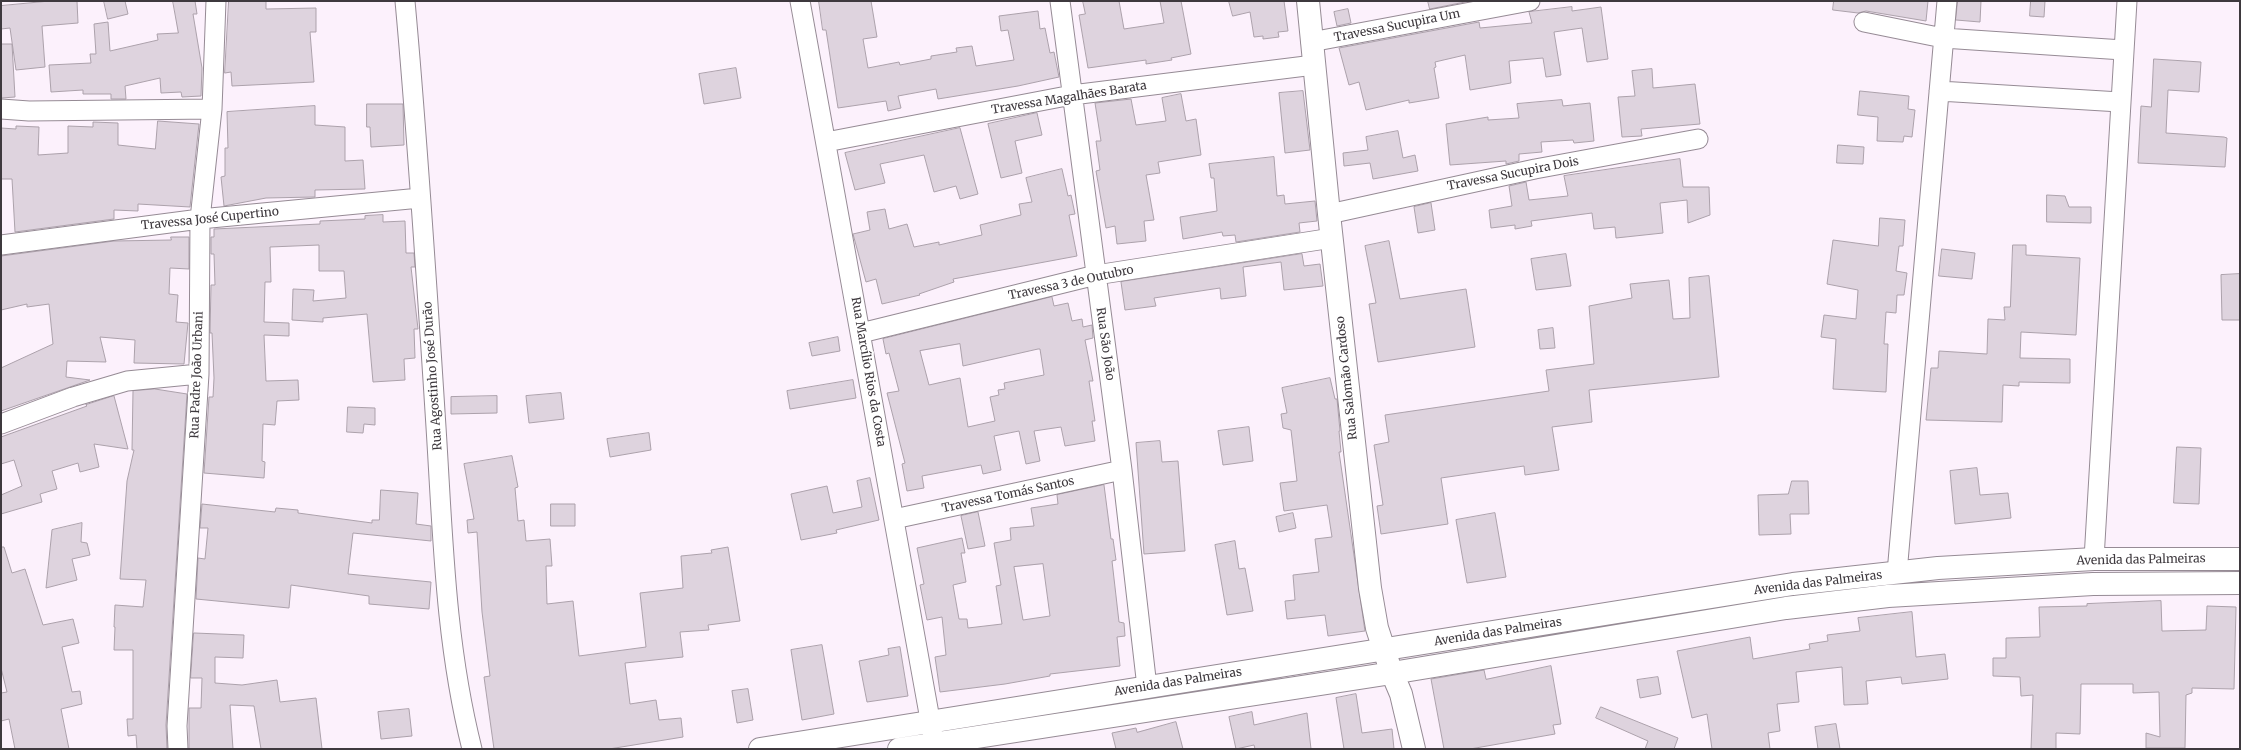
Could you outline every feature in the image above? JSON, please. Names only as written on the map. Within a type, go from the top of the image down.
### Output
[{"type":"main road","name":"Rua Salomão Cardoso","points":[[1308,1],[1329,214],[1370,588],[1383,649],[1403,700],[1414,749]]},
{"type":"main road","name":"Avenida das Palmeiras","points":[[760,749],[1147,686],[1541,626],[1793,584],[1938,568],[2094,559],[2240,559]]},
{"type":"main road","name":"Avenida das Palmeiras","points":[[899,749],[934,744],[968,744],[1786,608],[1888,596],[2093,584],[2240,583]]},
{"type":"main road","points":[[961,716],[968,744]]},
{"type":"street","name":"Rua Padre João Urbani","points":[[178,749],[177,726],[199,374],[200,219],[212,109],[216,1]]},
{"type":"street","name":"Rua Agostinho José Durão","points":[[405,1],[428,302],[447,611],[455,666],[472,749]]},
{"type":"street","name":"Rua Marcílio Rios da Costa","points":[[800,1],[934,744]]},
{"type":"street","name":"Rua São João","points":[[1060,1],[1122,470],[1147,686]]},
{"type":"street","name":"Travessa Sucupira Um","points":[[1311,42],[1530,1]]},
{"type":"street","points":[[1897,573],[1947,1]]},
{"type":"street","points":[[2094,559],[2127,1]]},
{"type":"street","points":[[1864,22],[1944,38],[2123,50]]},
{"type":"street","name":"Travessa Magalhães Barata","points":[[826,142],[1072,95],[1314,65]]},
{"type":"street","points":[[1939,91],[2120,102]]},
{"type":"street","points":[[1,109],[36,111],[212,109]]},
{"type":"street","name":"Travessa Sucupira Dois","points":[[1329,214],[1535,169],[1698,138]]},
{"type":"street","name":"Travessa José Cupertino","points":[[1,245],[200,219],[420,198]]},
{"type":"street","name":"Travessa 3 de Outubro","points":[[861,333],[1096,275],[1332,238]]},
{"type":"street","points":[[1,424],[74,397],[128,381],[199,374]]},
{"type":"street","name":"Travessa Tomás Santos","points":[[894,519],[1122,470]]},
{"type":"building","points":[[50,1],[77,1],[78,23],[42,26],[45,67],[16,70],[10,28],[1,29],[1,6]]},
{"type":"building","points":[[104,1],[125,1],[128,14],[108,19]]},
{"type":"building","points":[[173,1],[195,1],[197,14],[193,14],[202,68],[201,96],[182,97],[181,92],[161,93],[160,78],[125,86],[126,99],[111,99],[111,94],[83,94],[83,90],[51,92],[49,65],[91,63],[90,54],[96,54],[94,24],[108,22],[110,51],[158,40],[157,34],[178,33]]},
{"type":"building","points":[[229,1],[266,1],[266,9],[316,8],[316,32],[310,32],[314,82],[232,86],[231,72],[225,73]]},
{"type":"building","points":[[819,1],[871,1],[877,37],[863,39],[868,68],[899,62],[900,65],[931,59],[931,56],[957,52],[956,48],[972,46],[976,66],[1014,60],[1008,30],[1001,31],[999,16],[1038,11],[1040,29],[1045,28],[1050,53],[1054,52],[1059,77],[1018,86],[938,99],[936,89],[898,96],[901,108],[888,111],[886,101],[838,108],[826,30],[823,30]]},
{"type":"building","points":[[1083,1],[1119,1],[1124,29],[1164,23],[1160,1],[1181,1],[1191,54],[1171,58],[1172,60],[1146,64],[1146,60],[1088,68],[1079,15],[1085,14]]},
{"type":"building","points":[[1229,1],[1284,1],[1288,31],[1278,32],[1279,37],[1263,39],[1263,36],[1254,37],[1250,12],[1233,16]]},
{"type":"building","points":[[1428,1],[1470,1],[1430,9]]},
{"type":"building","points":[[1834,1],[1928,1],[1926,21],[1866,11],[1858,13],[1833,10]]},
{"type":"building","points":[[1958,1],[1981,1],[1980,22],[1956,20]]},
{"type":"building","points":[[2031,1],[2045,1],[2044,17],[2030,16]]},
{"type":"building","points":[[1572,7],[1572,11],[1601,7],[1608,59],[1587,62],[1582,28],[1554,32],[1561,75],[1546,77],[1543,58],[1509,61],[1511,83],[1470,90],[1465,55],[1435,62],[1436,67],[1434,68],[1439,98],[1409,103],[1409,100],[1366,110],[1359,82],[1349,85],[1339,48],[1479,22],[1480,28],[1532,23],[1529,12]]},
{"type":"building","points":[[1348,9],[1351,23],[1337,26],[1334,12]]},
{"type":"building","points":[[1,44],[12,44],[15,97],[2,98]]},
{"type":"building","points":[[2154,59],[2201,62],[2199,92],[2168,90],[2166,133],[2227,138],[2225,167],[2138,163],[2141,106],[2151,107]]},
{"type":"building","points":[[736,68],[741,98],[704,104],[699,74]]},
{"type":"building","points":[[1652,69],[1653,88],[1695,84],[1700,124],[1641,129],[1642,136],[1622,137],[1618,97],[1635,96],[1632,71]]},
{"type":"building","points":[[1303,91],[1310,150],[1285,153],[1279,93]]},
{"type":"building","points":[[1860,91],[1909,96],[1908,109],[1915,110],[1912,137],[1904,136],[1903,142],[1877,141],[1878,117],[1858,115]]},
{"type":"building","points":[[1181,94],[1186,121],[1196,119],[1201,155],[1158,162],[1160,173],[1146,175],[1154,220],[1144,221],[1146,241],[1117,244],[1115,226],[1106,228],[1096,171],[1100,170],[1096,141],[1101,141],[1095,103],[1131,99],[1136,125],[1166,121],[1162,98]]},
{"type":"building","points":[[1562,100],[1563,106],[1590,103],[1594,141],[1574,143],[1573,140],[1541,142],[1542,152],[1519,154],[1519,161],[1506,164],[1506,161],[1450,165],[1446,124],[1488,117],[1488,120],[1519,118],[1517,104]]},
{"type":"building","points":[[367,104],[403,104],[404,145],[371,147],[370,127],[367,127]]},
{"type":"building","points":[[315,106],[315,125],[345,127],[345,161],[363,160],[365,189],[315,190],[315,197],[266,198],[224,206],[221,177],[225,176],[225,148],[228,148],[227,112]]},
{"type":"building","points":[[1037,113],[1042,135],[1015,141],[1022,173],[1001,178],[988,124]]},
{"type":"building","points":[[158,121],[199,124],[190,207],[138,204],[138,211],[114,210],[114,219],[15,232],[12,179],[1,179],[1,128],[16,129],[16,126],[39,127],[38,155],[68,153],[68,126],[93,127],[93,122],[118,123],[118,145],[155,149]]},
{"type":"building","points":[[960,128],[978,194],[960,199],[956,186],[934,192],[924,155],[880,164],[885,183],[855,190],[845,153]]},
{"type":"building","points":[[1398,131],[1403,158],[1415,155],[1418,171],[1373,179],[1370,163],[1344,166],[1343,153],[1368,150],[1366,137]]},
{"type":"building","points":[[1838,145],[1864,147],[1863,164],[1837,163]]},
{"type":"building","points":[[1274,157],[1277,196],[1284,195],[1285,204],[1315,201],[1317,221],[1299,223],[1300,232],[1236,242],[1235,235],[1223,236],[1222,232],[1183,239],[1180,217],[1217,211],[1214,178],[1211,178],[1209,164]]},
{"type":"building","points":[[1680,159],[1683,187],[1709,187],[1710,215],[1688,223],[1687,200],[1660,203],[1663,233],[1616,238],[1615,227],[1594,229],[1592,213],[1531,221],[1532,226],[1515,229],[1515,225],[1491,228],[1489,210],[1512,206],[1509,186],[1526,182],[1529,200],[1568,196],[1564,176]]},
{"type":"building","points":[[1062,169],[1068,196],[1071,195],[1075,214],[1069,215],[1077,256],[953,279],[954,282],[919,294],[920,295],[882,304],[876,279],[866,282],[853,234],[870,230],[867,212],[885,209],[889,229],[907,224],[914,247],[939,242],[939,245],[982,235],[980,225],[1021,215],[1019,204],[1032,202],[1026,178]]},
{"type":"building","points":[[2047,195],[2065,196],[2069,207],[2091,207],[2091,223],[2047,222]]},
{"type":"building","points":[[1431,203],[1435,230],[1418,233],[1414,207]]},
{"type":"building","points":[[383,215],[383,222],[405,221],[406,253],[414,253],[415,267],[411,267],[418,329],[414,329],[415,358],[404,359],[405,380],[373,382],[367,314],[323,318],[323,322],[292,320],[293,289],[314,290],[313,301],[346,298],[344,271],[319,271],[319,245],[270,247],[271,282],[265,282],[264,322],[289,323],[289,336],[264,335],[266,381],[298,380],[299,400],[277,401],[275,425],[263,424],[262,461],[265,462],[264,478],[204,473],[209,397],[213,397],[214,378],[212,333],[210,333],[211,285],[215,285],[214,254],[211,254],[211,237],[214,237],[214,229],[320,224],[320,221],[365,219],[365,216]]},
{"type":"building","points":[[1880,218],[1905,220],[1903,246],[1899,246],[1896,271],[1907,273],[1904,295],[1897,295],[1896,313],[1886,312],[1884,344],[1888,344],[1886,392],[1833,389],[1836,339],[1821,337],[1824,315],[1856,319],[1858,290],[1827,284],[1833,240],[1878,246]]},
{"type":"building","points":[[171,237],[189,237],[189,269],[170,268],[169,294],[178,295],[176,322],[188,323],[184,364],[134,363],[135,340],[100,337],[106,362],[67,361],[66,377],[90,380],[1,411],[1,368],[53,344],[49,304],[27,307],[27,304],[1,310],[1,256],[114,241],[171,240]]},
{"type":"building","points":[[1389,241],[1400,299],[1466,289],[1475,347],[1378,362],[1369,304],[1376,303],[1365,246]]},
{"type":"building","points":[[2013,245],[2026,245],[2026,255],[2080,258],[2076,335],[2021,332],[2020,358],[2070,359],[2070,383],[2019,382],[2019,386],[2003,385],[2002,422],[1926,420],[1931,368],[1938,368],[1939,351],[1987,354],[1988,319],[2005,320],[2004,307],[2010,307]]},
{"type":"building","points":[[1942,249],[1975,253],[1972,279],[1939,276]]},
{"type":"building","points":[[1302,254],[1304,266],[1320,264],[1323,286],[1284,290],[1281,262],[1243,267],[1246,296],[1221,299],[1220,288],[1154,298],[1156,306],[1125,310],[1121,282]]},
{"type":"building","points":[[1566,254],[1571,286],[1536,290],[1531,259]]},
{"type":"building","points":[[2240,274],[2240,320],[2222,320],[2221,275]]},
{"type":"building","points":[[1709,276],[1719,377],[1589,390],[1592,422],[1552,427],[1559,470],[1525,475],[1524,466],[1441,478],[1448,524],[1381,534],[1377,506],[1383,505],[1374,445],[1389,442],[1385,415],[1549,391],[1546,370],[1594,364],[1589,306],[1632,298],[1630,284],[1669,280],[1673,319],[1690,318],[1689,278]]},
{"type":"building","points":[[1052,297],[1054,306],[1068,303],[1072,321],[1082,319],[1083,327],[1092,325],[1093,338],[1085,340],[1093,381],[1089,381],[1095,421],[1092,421],[1095,441],[1065,446],[1061,427],[1034,431],[1040,461],[1026,464],[1019,431],[994,436],[1001,470],[983,474],[981,465],[922,476],[924,488],[907,491],[902,464],[905,463],[887,393],[899,391],[889,353],[886,354],[883,339]],"holes":[[[960,344],[963,366],[1040,349],[1044,375],[1004,383],[1005,389],[998,390],[999,395],[990,397],[995,421],[968,427],[960,378],[929,385],[920,351]]]},
{"type":"building","points":[[1553,328],[1555,348],[1540,349],[1538,330]]},
{"type":"building","points":[[838,337],[840,351],[812,356],[809,343]]},
{"type":"building","points":[[1330,378],[1335,399],[1337,399],[1341,452],[1339,452],[1365,631],[1328,636],[1325,615],[1287,619],[1285,601],[1295,600],[1293,575],[1319,572],[1315,539],[1332,537],[1327,505],[1284,511],[1280,483],[1297,481],[1291,430],[1283,428],[1281,414],[1287,413],[1282,388]]},
{"type":"building","points":[[853,380],[856,398],[790,409],[787,391]]},
{"type":"building","points":[[155,389],[187,394],[166,725],[167,749],[137,749],[136,735],[128,736],[127,719],[133,719],[133,650],[114,650],[115,605],[143,607],[146,580],[120,579],[127,481],[134,450],[132,450],[133,391]]},
{"type":"building","points":[[561,393],[564,419],[529,423],[526,396]]},
{"type":"building","points":[[114,396],[128,449],[94,444],[99,467],[80,472],[78,463],[52,471],[57,489],[40,494],[42,502],[1,514],[1,495],[22,486],[14,460],[1,464],[1,437]]},
{"type":"building","points":[[497,396],[497,413],[451,414],[451,397]]},
{"type":"building","points":[[348,407],[375,408],[375,425],[364,424],[363,433],[347,432]]},
{"type":"building","points":[[1249,427],[1253,461],[1223,465],[1218,431]]},
{"type":"building","points":[[649,433],[651,450],[610,457],[607,439]]},
{"type":"building","points":[[1160,441],[1162,462],[1178,461],[1185,551],[1144,554],[1136,443]]},
{"type":"building","points":[[2177,447],[2201,448],[2199,504],[2174,503]]},
{"type":"building","points":[[512,456],[518,487],[515,488],[518,521],[524,520],[526,541],[550,539],[552,566],[546,566],[547,604],[573,601],[579,656],[646,647],[640,593],[683,588],[681,556],[712,553],[711,550],[728,547],[740,621],[708,625],[709,630],[680,632],[683,657],[625,663],[630,704],[656,700],[659,720],[681,718],[683,737],[609,749],[494,749],[484,677],[490,676],[482,612],[477,532],[468,533],[467,520],[474,519],[464,464]]},
{"type":"building","points":[[1977,468],[1980,495],[2008,493],[2011,518],[1955,524],[1950,471]]},
{"type":"building","points":[[870,478],[879,520],[836,530],[837,533],[801,540],[791,494],[827,486],[833,513],[862,507],[857,481]]},
{"type":"building","points":[[1792,481],[1808,481],[1809,514],[1790,514],[1791,534],[1759,535],[1758,495],[1788,494]]},
{"type":"building","points":[[1104,485],[1111,539],[1113,539],[1116,560],[1112,561],[1119,622],[1124,623],[1125,636],[1117,637],[1120,666],[1050,674],[1050,676],[1005,684],[940,692],[935,657],[946,655],[942,617],[927,620],[920,585],[924,584],[917,548],[962,538],[965,553],[961,553],[966,582],[953,585],[959,619],[967,619],[968,628],[1002,624],[996,586],[1001,585],[994,543],[1011,540],[1010,528],[1034,526],[1031,508],[1058,504],[1057,495]],"holes":[[[1043,564],[1050,616],[1023,620],[1014,567]]]},
{"type":"building","points":[[381,490],[418,493],[416,524],[431,526],[431,541],[353,533],[348,574],[431,582],[429,609],[369,604],[369,596],[291,585],[289,608],[196,599],[198,558],[205,559],[208,528],[200,528],[202,504],[275,512],[276,508],[298,510],[298,513],[372,523],[372,520],[379,520]]},
{"type":"building","points":[[551,504],[575,504],[575,526],[551,526]]},
{"type":"building","points":[[978,512],[985,546],[968,549],[961,516]]},
{"type":"building","points":[[1293,513],[1296,528],[1279,532],[1276,517]]},
{"type":"building","points":[[1495,513],[1506,577],[1467,583],[1456,520]]},
{"type":"building","points":[[82,523],[81,542],[87,543],[90,555],[72,559],[77,580],[46,588],[52,530]]},
{"type":"building","points":[[1235,541],[1239,569],[1245,568],[1253,611],[1227,615],[1215,545]]},
{"type":"building","points":[[1,547],[4,547],[12,573],[25,569],[43,625],[73,619],[79,643],[62,647],[72,692],[80,691],[82,704],[61,709],[69,749],[15,749],[9,719],[1,721],[1,693],[7,692],[1,668]]},
{"type":"building","points":[[2161,601],[2162,631],[2206,630],[2207,606],[2236,607],[2234,689],[2192,688],[2192,693],[2186,695],[2185,748],[2146,748],[2146,733],[2160,737],[2159,692],[2133,693],[2133,684],[2081,684],[2080,734],[2056,733],[2056,749],[2031,749],[2033,695],[2021,696],[2020,677],[1993,676],[1993,658],[2006,658],[2006,638],[2040,637],[2039,607],[2087,606],[2087,604]]},
{"type":"building","points":[[1912,612],[1916,657],[1945,654],[1948,679],[1902,684],[1901,677],[1866,681],[1868,704],[1844,705],[1842,667],[1796,672],[1799,702],[1777,704],[1780,731],[1768,733],[1770,749],[1712,749],[1707,714],[1692,718],[1677,651],[1750,637],[1753,659],[1810,649],[1809,644],[1828,641],[1827,635],[1860,631],[1858,618]]},
{"type":"building","points":[[194,633],[244,635],[243,658],[215,657],[215,683],[242,685],[277,680],[280,702],[316,698],[322,749],[261,749],[254,706],[230,705],[233,749],[189,749],[189,708],[201,708],[202,678],[191,678]]},
{"type":"building","points":[[822,645],[834,714],[802,720],[791,650]]},
{"type":"building","points":[[900,647],[908,696],[867,702],[859,661],[889,655],[888,649]]},
{"type":"building","points":[[1551,666],[1561,724],[1553,725],[1555,734],[1470,749],[1444,749],[1431,679],[1484,670],[1486,679]]},
{"type":"building","points":[[1658,677],[1661,694],[1640,698],[1637,680]]},
{"type":"building","points":[[748,689],[753,720],[737,723],[732,691]]},
{"type":"building","points":[[1356,694],[1362,733],[1392,729],[1394,749],[1344,749],[1336,698]]},
{"type":"building","points":[[1601,707],[1678,738],[1674,749],[1645,749],[1648,741],[1596,718]]},
{"type":"building","points":[[409,709],[412,736],[381,739],[378,712]]},
{"type":"building","points":[[1252,712],[1254,725],[1307,713],[1311,749],[1255,749],[1254,745],[1236,749],[1229,717]]},
{"type":"building","points":[[1176,722],[1183,749],[1116,749],[1112,733],[1136,728],[1137,732]]},
{"type":"building","points":[[1836,724],[1840,749],[1818,749],[1815,727]]}]
